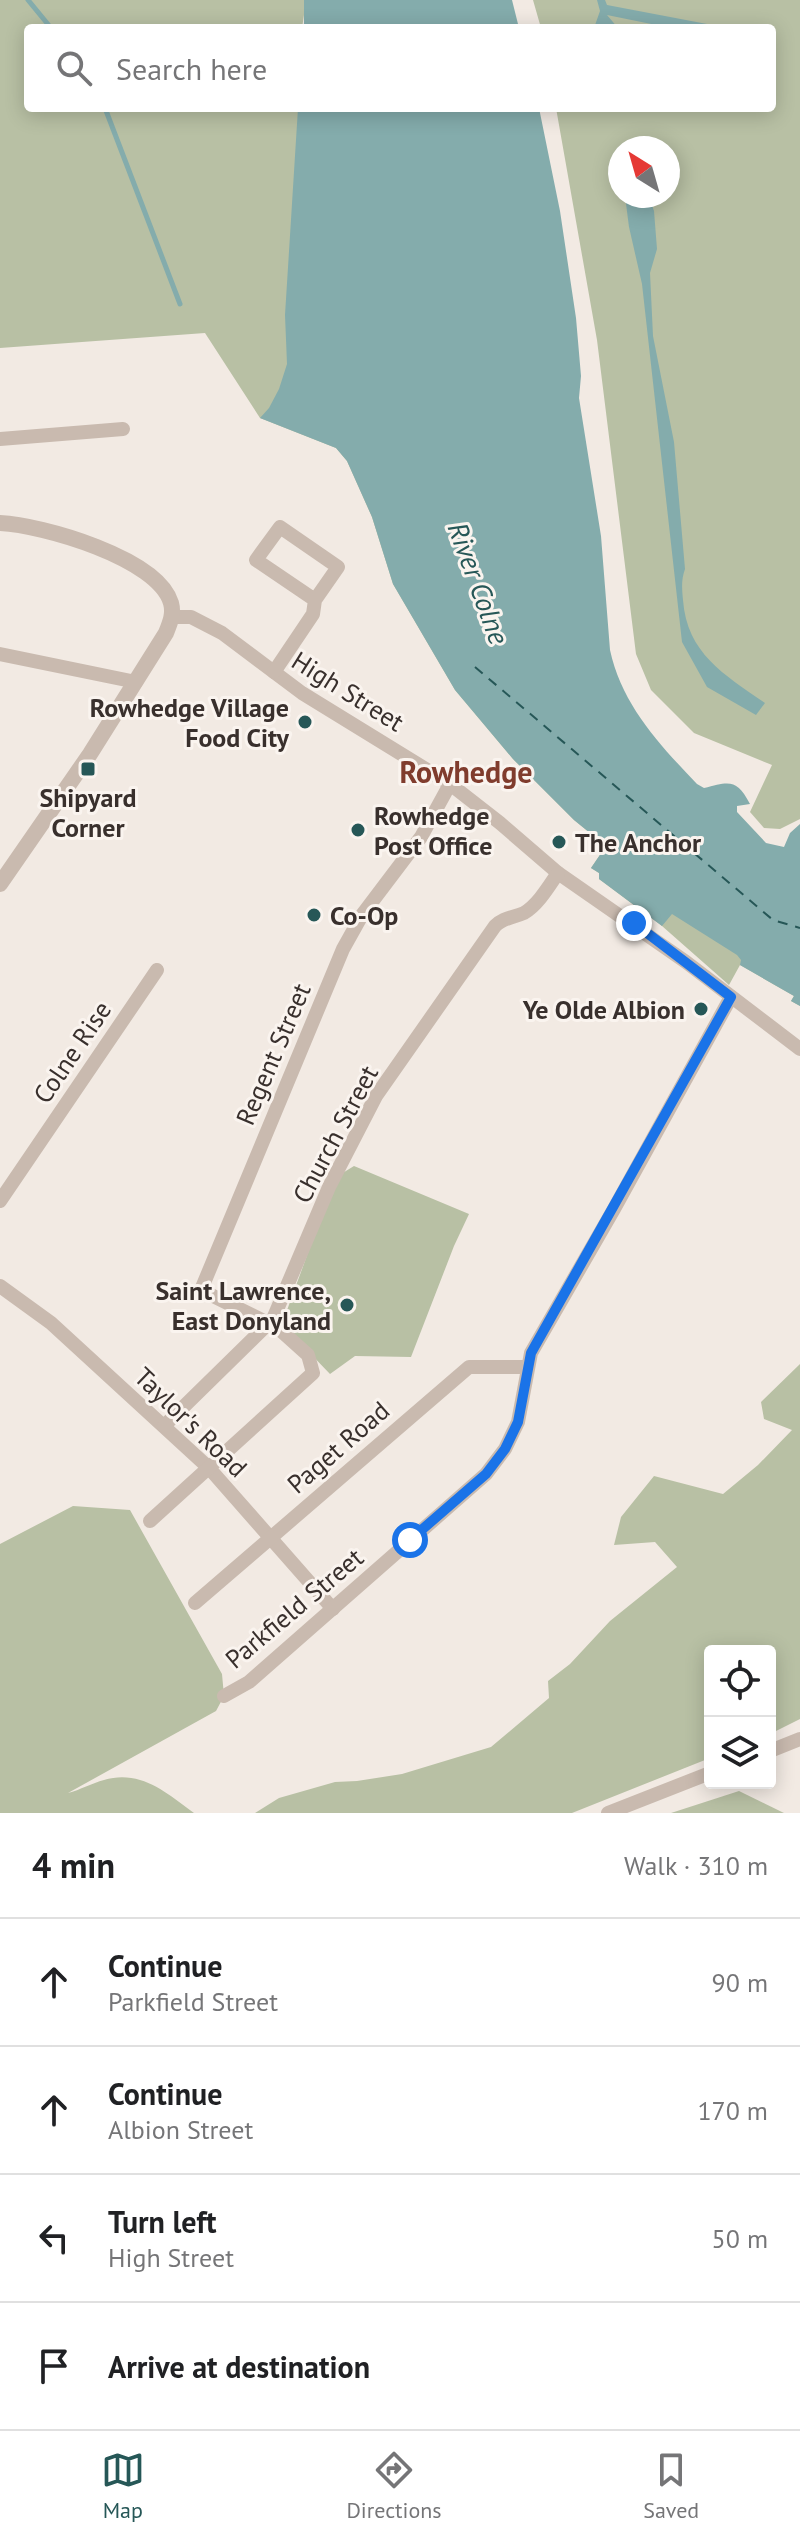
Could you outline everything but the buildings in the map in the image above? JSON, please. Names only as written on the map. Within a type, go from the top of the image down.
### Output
[{"type":"street","points":[[0,439],[123,429]]},
{"type":"street","points":[[0,523],[38,528],[91,543],[121,559],[164,590],[171,602],[173,617],[136,682],[2,879]]},
{"type":"street","points":[[274,672],[313,614],[315,600],[338,567],[280,527],[256,560],[315,600]]},
{"type":"street","name":"High Street","points":[[173,617],[191,617],[202,621],[302,693],[450,784],[558,873],[634,923],[800,1049]]},
{"type":"street","points":[[0,654],[136,682]]},
{"type":"street","name":"Regent Street","points":[[268,1325],[201,1290],[343,949],[362,915],[421,837],[450,784]]},
{"type":"street","name":"Church Street","points":[[164,1426],[268,1325],[290,1283],[329,1187],[376,1096],[495,926],[503,918],[525,912],[558,873]]},
{"type":"street","name":"Colne Rise","points":[[0,1201],[157,970]]},
{"type":"street","name":"Parkfield Street","points":[[224,1696],[249,1682],[333,1609],[486,1474],[505,1449],[518,1422],[531,1353],[731,997]]},
{"type":"street","name":"Taylor's Road","points":[[0,1286],[51,1323],[209,1468],[333,1609]]},
{"type":"street","points":[[150,1521],[313,1373],[308,1355],[278,1328],[268,1325]]},
{"type":"street","name":"Paget Road","points":[[195,1603],[469,1367],[528,1367]]},
{"type":"street","points":[[776,1749],[800,1739]]},
{"type":"street","points":[[608,1813],[704,1775]]},
{"type":"green space","points":[[0,0],[389,0],[316,24],[304,24],[304,15],[303,24],[24,24],[24,112],[406,112],[401,321],[773,942],[800,1006],[791,1001],[794,996],[740,965],[729,985],[662,926],[599,879],[599,873],[591,868],[606,846],[574,820],[513,759],[455,690],[393,584],[372,517],[347,461],[336,448],[260,418],[205,333],[0,348]]},
{"type":"green space","points":[[533,0],[800,0],[800,819],[780,829],[764,828],[750,812],[772,765],[694,733],[651,690],[636,654],[597,340],[557,112],[776,112],[776,24],[540,24]]},
{"type":"green space","points":[[354,1166],[469,1214],[411,1357],[355,1356],[330,1374],[282,1324],[321,1217],[341,1174]]},
{"type":"green space","points":[[800,1364],[800,1719],[776,1731],[776,1645],[704,1645],[704,1760],[572,1813],[255,1813],[279,1798],[335,1782],[402,1774],[491,1747],[549,1698],[548,1681],[570,1664],[610,1621],[677,1567],[655,1542],[614,1545],[621,1517],[654,1476],[723,1494],[758,1465],[792,1430],[764,1419],[761,1402]]},
{"type":"green space","points":[[73,1506],[130,1510],[222,1674],[224,1696],[216,1711],[68,1793],[104,1780],[129,1778],[152,1785],[194,1813],[0,1813],[0,1544]]},
{"type":"green space","points":[[739,1791],[784,1813],[671,1813]]},
{"type":"water","points":[[304,0],[512,0],[518,24],[304,24]]},
{"type":"water","points":[[597,0],[605,0],[607,5],[707,24],[651,24],[607,15],[615,24],[595,24],[600,11]]},
{"type":"water","name":"River Colne","points":[[298,112],[540,112],[560,211],[576,318],[581,376],[579,398],[601,536],[610,650],[623,689],[644,723],[697,784],[704,788],[727,783],[737,786],[750,804],[737,806],[737,812],[766,843],[784,847],[790,833],[800,824],[800,1006],[791,1001],[794,996],[740,965],[737,955],[672,914],[662,926],[599,879],[599,873],[591,868],[606,846],[574,820],[513,759],[455,690],[393,584],[372,517],[347,461],[336,448],[260,418],[279,389],[287,364],[285,315]]},
{"type":"water","points":[[627,208],[653,208],[657,249],[650,273],[653,336],[674,442],[686,619],[700,649],[710,661],[765,703],[756,715],[707,687],[682,642],[642,284]]},
{"type":"waterway","points":[[28,0],[48,24]]},
{"type":"waterway","points":[[107,112],[180,304]]},
{"type":"ferry route","points":[[475,667],[773,920],[800,928]]},
{"type":"place","name":"Rowhedge Village Food City","points":[[305,722]]},
{"type":"place","name":"Shipyard Corner","points":[[88,769]]},
{"type":"place","name":"Rowhedge Post Office","points":[[358,830]]},
{"type":"place","name":"The Anchor","points":[[559,842]]},
{"type":"place","name":"Co-Op","points":[[314,915]]},
{"type":"place","name":"Ye Olde Albion","points":[[701,1009]]},
{"type":"place","name":"Saint Lawrence, East Donyland","points":[[347,1305]]},
{"type":"district","name":"Rowhedge","points":[[466,771]]},
{"type":"route","points":[[410,1540],[486,1474],[505,1449],[518,1422],[531,1353],[731,997],[634,923]]}]
